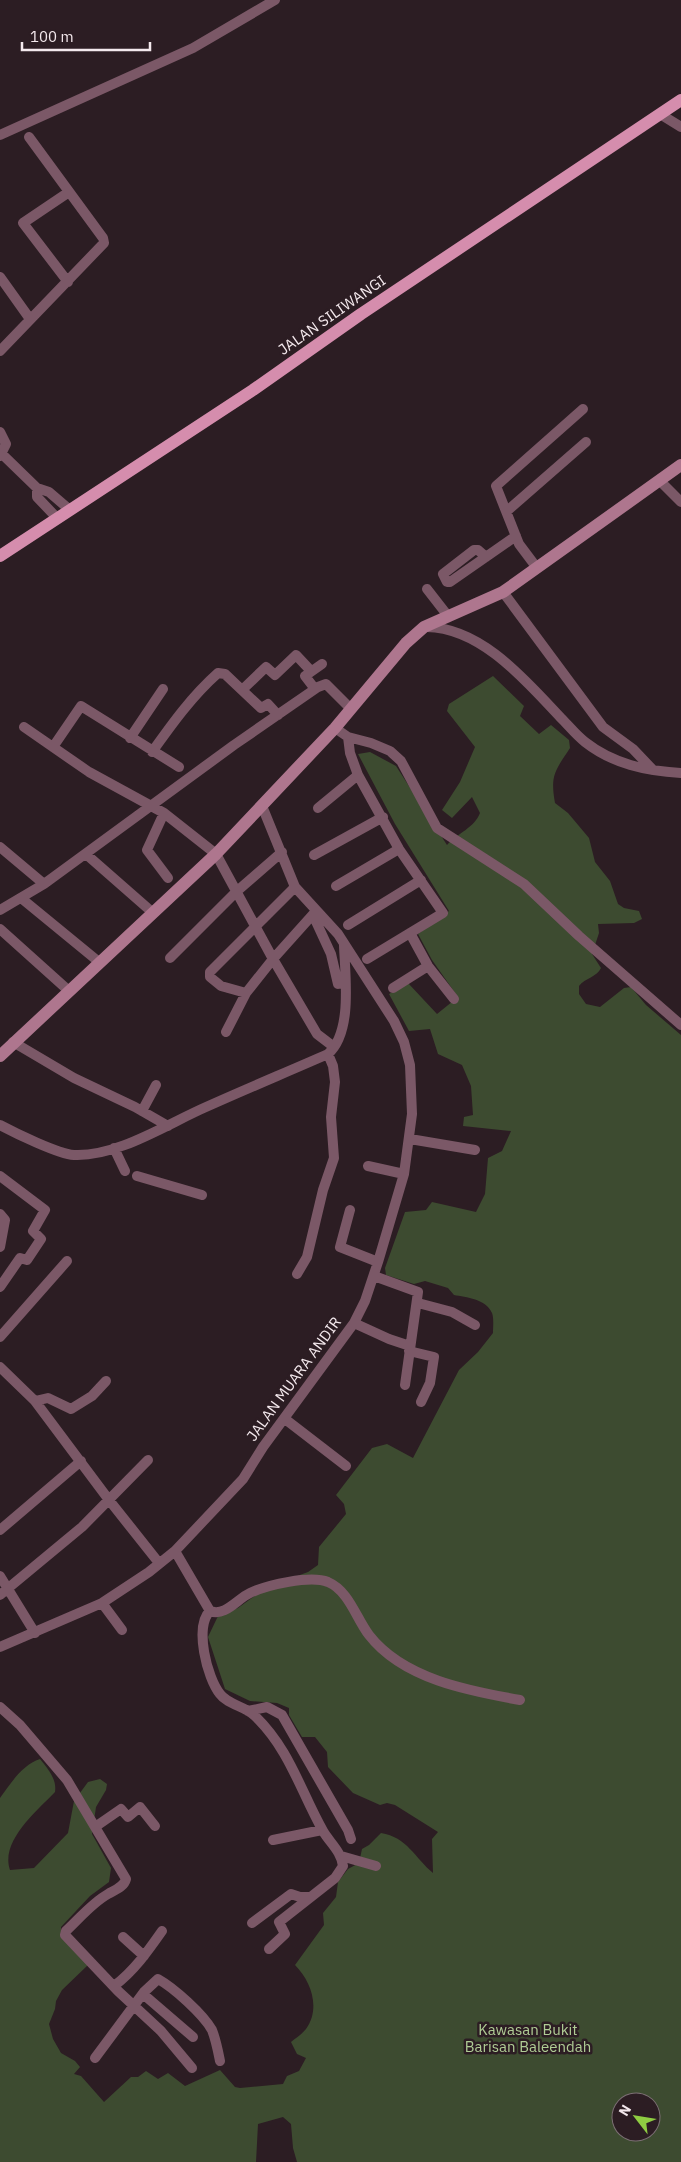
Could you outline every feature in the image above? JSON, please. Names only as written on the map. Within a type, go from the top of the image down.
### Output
[{"type":"main road","name":"JALAN SILIWANGI","points":[[0,556],[681,100]]},
{"type":"main road","points":[[0,1056],[216,854],[335,728],[406,643],[424,627],[503,592],[681,465]]},
{"type":"street","points":[[0,135],[194,48],[274,0]]},
{"type":"street","points":[[660,114],[681,127]]},
{"type":"street","points":[[0,352],[104,243],[103,238],[29,137]]},
{"type":"street","points":[[68,282],[24,224],[69,192]]},
{"type":"street","points":[[0,277],[30,319]]},
{"type":"street","points":[[537,568],[519,544],[496,486],[582,409]]},
{"type":"street","points":[[0,432],[5,441],[1,455],[37,488],[49,492],[70,510]]},
{"type":"street","points":[[507,511],[527,496],[586,442]]},
{"type":"street","points":[[660,481],[681,502]]},
{"type":"street","points":[[37,488],[37,498],[57,518]]},
{"type":"street","points":[[486,557],[516,536]]},
{"type":"street","points":[[427,589],[448,616]]},
{"type":"street","points":[[503,592],[603,728],[633,749],[654,771]]},
{"type":"street","points":[[424,627],[449,629],[476,640],[530,685],[585,742],[620,763],[654,771],[681,774]]},
{"type":"street","points":[[242,690],[266,667],[275,675],[296,655],[311,671]]},
{"type":"street","points":[[315,689],[305,676],[322,664]]},
{"type":"street","points":[[152,752],[183,709],[190,704],[218,673],[225,674],[261,708],[268,704],[278,715]]},
{"type":"street","points":[[0,910],[44,884],[87,855],[315,689],[326,684],[351,709]]},
{"type":"street","points":[[130,738],[163,689]]},
{"type":"street","points":[[53,747],[81,706],[152,752],[179,767]]},
{"type":"street","points":[[24,727],[89,772],[164,813],[216,854],[254,927],[317,1034],[331,1050]]},
{"type":"street","points":[[335,728],[348,737],[371,743],[390,752],[401,761],[437,828],[524,884],[578,936],[681,1025]]},
{"type":"street","points":[[348,737],[350,753],[358,775],[384,817],[400,849],[443,913],[367,959]]},
{"type":"street","points":[[318,808],[358,775]]},
{"type":"street","name":"JALAN MUARA ANDIR","points":[[0,1648],[102,1603],[175,1551],[243,1479],[263,1447],[354,1322],[365,1301],[374,1276],[404,1174],[410,1140],[412,1114],[410,1066],[404,1042],[394,1021],[332,925],[314,913],[296,887],[262,806]]},
{"type":"street","points":[[164,813],[147,850],[168,878]]},
{"type":"street","points":[[314,855],[384,817]]},
{"type":"street","points":[[0,847],[44,884]]},
{"type":"street","points":[[336,886],[400,849]]},
{"type":"street","points":[[170,958],[236,892],[282,852]]},
{"type":"street","points":[[87,855],[152,912]]},
{"type":"street","points":[[348,925],[421,880]]},
{"type":"street","points":[[246,993],[220,986],[209,974],[296,887]]},
{"type":"street","points":[[21,898],[99,962]]},
{"type":"street","points":[[226,1032],[246,993],[314,913],[331,954],[338,984]]},
{"type":"street","points":[[0,929],[69,991]]},
{"type":"street","points":[[410,933],[428,966],[454,1000]]},
{"type":"street","points":[[297,1274],[307,1256],[323,1190],[334,1158],[331,1117],[335,1082],[331,1050],[345,1017],[344,945]]},
{"type":"street","points":[[393,988],[428,966]]},
{"type":"street","points":[[13,1042],[74,1078],[142,1111],[168,1126]]},
{"type":"street","points":[[1,1128],[72,1155],[86,1155],[114,1148],[168,1126],[331,1050]]},
{"type":"street","points":[[142,1111],[156,1084]]},
{"type":"street","points":[[410,1140],[475,1150]]},
{"type":"street","points":[[114,1148],[125,1171]]},
{"type":"street","points":[[368,1166],[404,1174]]},
{"type":"street","points":[[0,1176],[45,1210],[33,1231],[41,1239],[27,1260],[20,1258],[0,1287]]},
{"type":"street","points":[[137,1176],[202,1195]]},
{"type":"street","points":[[350,1210],[340,1247],[378,1262]]},
{"type":"street","points":[[0,1214],[5,1220],[0,1247]]},
{"type":"street","points":[[0,1337],[67,1261]]},
{"type":"street","points":[[374,1276],[416,1291],[418,1303],[409,1348],[405,1385]]},
{"type":"street","points":[[418,1303],[452,1312],[475,1325]]},
{"type":"street","points":[[354,1322],[409,1348],[434,1357],[430,1383],[421,1402]]},
{"type":"street","points":[[0,1367],[35,1401],[159,1563]]},
{"type":"street","points":[[35,1401],[52,1399],[71,1409],[92,1396],[106,1380]]},
{"type":"street","points":[[285,1419],[346,1466]]},
{"type":"street","points":[[4,1592],[82,1527],[148,1460]]},
{"type":"street","points":[[0,1530],[81,1461]]},
{"type":"street","points":[[175,1551],[210,1611]]},
{"type":"street","points":[[0,1576],[4,1592],[35,1633]]},
{"type":"street","points":[[210,1611],[222,1612],[258,1590],[300,1580],[322,1580],[340,1590],[369,1635],[393,1657],[450,1686],[490,1696],[520,1700]]},
{"type":"street","points":[[102,1603],[122,1630]]},
{"type":"street","points":[[210,1611],[204,1619],[202,1640],[216,1687],[224,1698],[248,1711],[256,1718],[288,1758],[322,1830],[341,1856],[343,1866],[335,1878],[308,1897],[279,1922],[285,1934],[269,1949]]},
{"type":"street","points":[[0,1707],[20,1725],[67,1780],[126,1879],[125,1883],[99,1900],[65,1933],[114,1986],[161,2031],[192,2068]]},
{"type":"street","points":[[248,1711],[266,1707],[282,1716],[348,1830],[351,1839]]},
{"type":"street","points":[[95,1827],[121,1809],[128,1817],[140,1807],[156,1826]]},
{"type":"street","points":[[274,1840],[322,1830]]},
{"type":"street","points":[[341,1856],[376,1866]]},
{"type":"street","points":[[252,1923],[292,1894],[300,1898],[308,1897]]},
{"type":"street","points":[[114,1986],[127,1976],[162,1930]]},
{"type":"street","points":[[123,1937],[144,1956]]},
{"type":"street","points":[[95,2058],[143,1994],[158,1979],[176,1992],[206,2021],[216,2041],[220,2061]]},
{"type":"street","points":[[143,1994],[193,2037]]},
{"type":"green space","name":"Kawasan Bukit Barisan Baleendah","points":[[493,676],[524,706],[520,716],[539,734],[551,725],[569,740],[570,748],[555,774],[553,786],[555,803],[568,813],[589,838],[595,862],[610,881],[618,904],[624,908],[639,911],[642,919],[634,923],[598,924],[599,933],[592,954],[601,968],[579,986],[579,994],[586,1004],[600,1007],[624,988],[631,987],[646,1005],[681,1035],[681,2162],[297,2162],[293,2148],[291,2124],[283,2117],[258,2124],[256,2162],[0,2162],[0,1798],[17,1775],[28,1766],[40,1759],[53,1778],[55,1792],[30,1817],[15,1838],[10,1848],[8,1859],[10,1870],[34,1868],[68,1833],[74,1801],[88,1782],[100,1779],[107,1784],[106,1790],[96,1807],[92,1834],[111,1868],[109,1882],[90,1896],[61,1927],[61,1934],[88,1965],[62,1990],[56,2001],[49,2024],[53,2039],[61,2053],[75,2061],[80,2067],[74,2074],[81,2076],[104,2102],[131,2077],[138,2077],[146,2071],[158,2079],[168,2073],[185,2086],[220,2070],[235,2087],[283,2084],[287,2076],[299,2071],[306,2058],[297,2054],[291,2042],[306,2029],[313,2012],[312,1995],[306,1979],[295,1965],[324,1925],[323,1913],[336,1897],[338,1882],[348,1869],[359,1863],[362,1849],[381,1833],[390,1835],[404,1843],[433,1873],[432,1839],[438,1832],[395,1805],[387,1803],[380,1805],[353,1793],[328,1767],[327,1752],[315,1737],[302,1737],[289,1715],[289,1708],[277,1703],[250,1701],[225,1689],[208,1637],[218,1616],[238,1608],[267,1587],[308,1572],[318,1565],[319,1547],[346,1514],[344,1504],[336,1495],[372,1448],[387,1444],[413,1458],[459,1370],[478,1352],[493,1333],[492,1313],[481,1302],[454,1295],[448,1288],[425,1281],[414,1284],[386,1275],[385,1268],[405,1212],[426,1210],[432,1202],[476,1212],[485,1194],[488,1158],[502,1151],[511,1131],[463,1126],[464,1117],[473,1115],[471,1086],[462,1065],[438,1054],[430,1029],[409,1031],[389,994],[408,983],[437,1014],[458,997],[432,960],[418,934],[449,911],[395,824],[358,754],[370,752],[396,766],[447,845],[470,827],[480,813],[472,797],[452,818],[442,810],[460,782],[475,747],[447,711],[449,704]]}]
